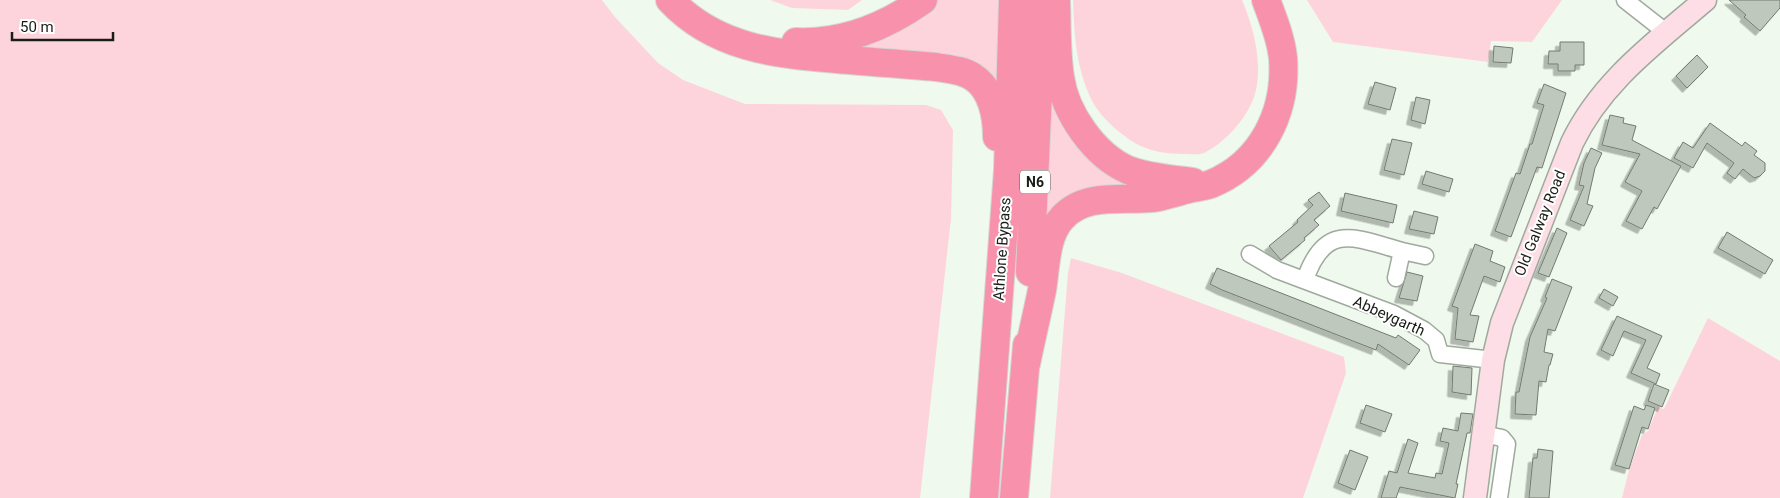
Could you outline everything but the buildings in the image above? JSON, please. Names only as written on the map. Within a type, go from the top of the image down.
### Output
[{"type":"highway","points":[[670,0],[707,30],[744,47],[801,56],[936,67],[974,77],[992,101],[997,124],[996,179],[1003,225]]},
{"type":"highway","points":[[690,0],[727,25],[783,42],[810,43],[844,38],[871,29],[895,19],[923,0]]},
{"type":"highway","name":"Athlone Bypass","points":[[984,498],[1008,170],[1013,0]]},
{"type":"highway","name":"Athlone Bypass","points":[[1014,498],[1026,364],[1038,92],[1038,0]]},
{"type":"highway","points":[[1056,0],[1060,78],[1066,103],[1090,140],[1110,158],[1128,169],[1164,179],[1212,184]]},
{"type":"highway","points":[[1026,364],[1047,254],[1054,230],[1062,218],[1074,208],[1099,199],[1153,198],[1212,184],[1238,169],[1254,154],[1272,128],[1284,78],[1283,56],[1277,28],[1266,0]]},
{"type":"main road","name":"Old Galway Road","points":[[1475,498],[1493,360],[1502,323],[1518,277],[1582,122],[1607,87],[1705,0]]},
{"type":"street","points":[[1625,0],[1667,33]]},
{"type":"street","points":[[1305,280],[1313,261],[1336,238],[1353,238],[1425,256]]},
{"type":"street","points":[[1396,278],[1402,251]]},
{"type":"street","name":"Abbeygarth","points":[[1250,254],[1277,270],[1412,323],[1436,340],[1440,354],[1493,360]]},
{"type":"street","points":[[1483,434],[1502,438],[1507,444],[1500,498]]},
{"type":"shaded area","points":[[0,0],[602,0],[615,17],[658,63],[683,80],[745,104],[926,105],[941,110],[953,130],[951,218],[920,498],[0,498]]},
{"type":"shaded area","points":[[770,0],[862,0],[848,10],[792,8]]},
{"type":"shaded area","points":[[937,0],[999,0],[998,94],[992,90],[813,52],[926,11]]},
{"type":"shaded area","points":[[1073,0],[1242,0],[1254,35],[1258,61],[1257,85],[1254,97],[1246,113],[1220,143],[1204,153],[1177,154],[1160,152],[1136,144],[1113,127],[1100,113],[1090,97],[1085,85],[1077,50]]},
{"type":"shaded area","points":[[1307,0],[1562,0],[1532,42],[1491,41],[1488,62],[1333,42]]},
{"type":"shaded area","points":[[1049,82],[1072,134],[1088,157],[1110,175],[1146,189],[1044,228]]},
{"type":"shaded area","points":[[1071,258],[1122,273],[1344,357],[1346,373],[1303,498],[1050,498],[1068,273]]},
{"type":"shaded area","points":[[1708,318],[1780,361],[1780,498],[1622,498],[1629,470],[1642,435],[1648,431],[1658,407],[1664,409]]}]
